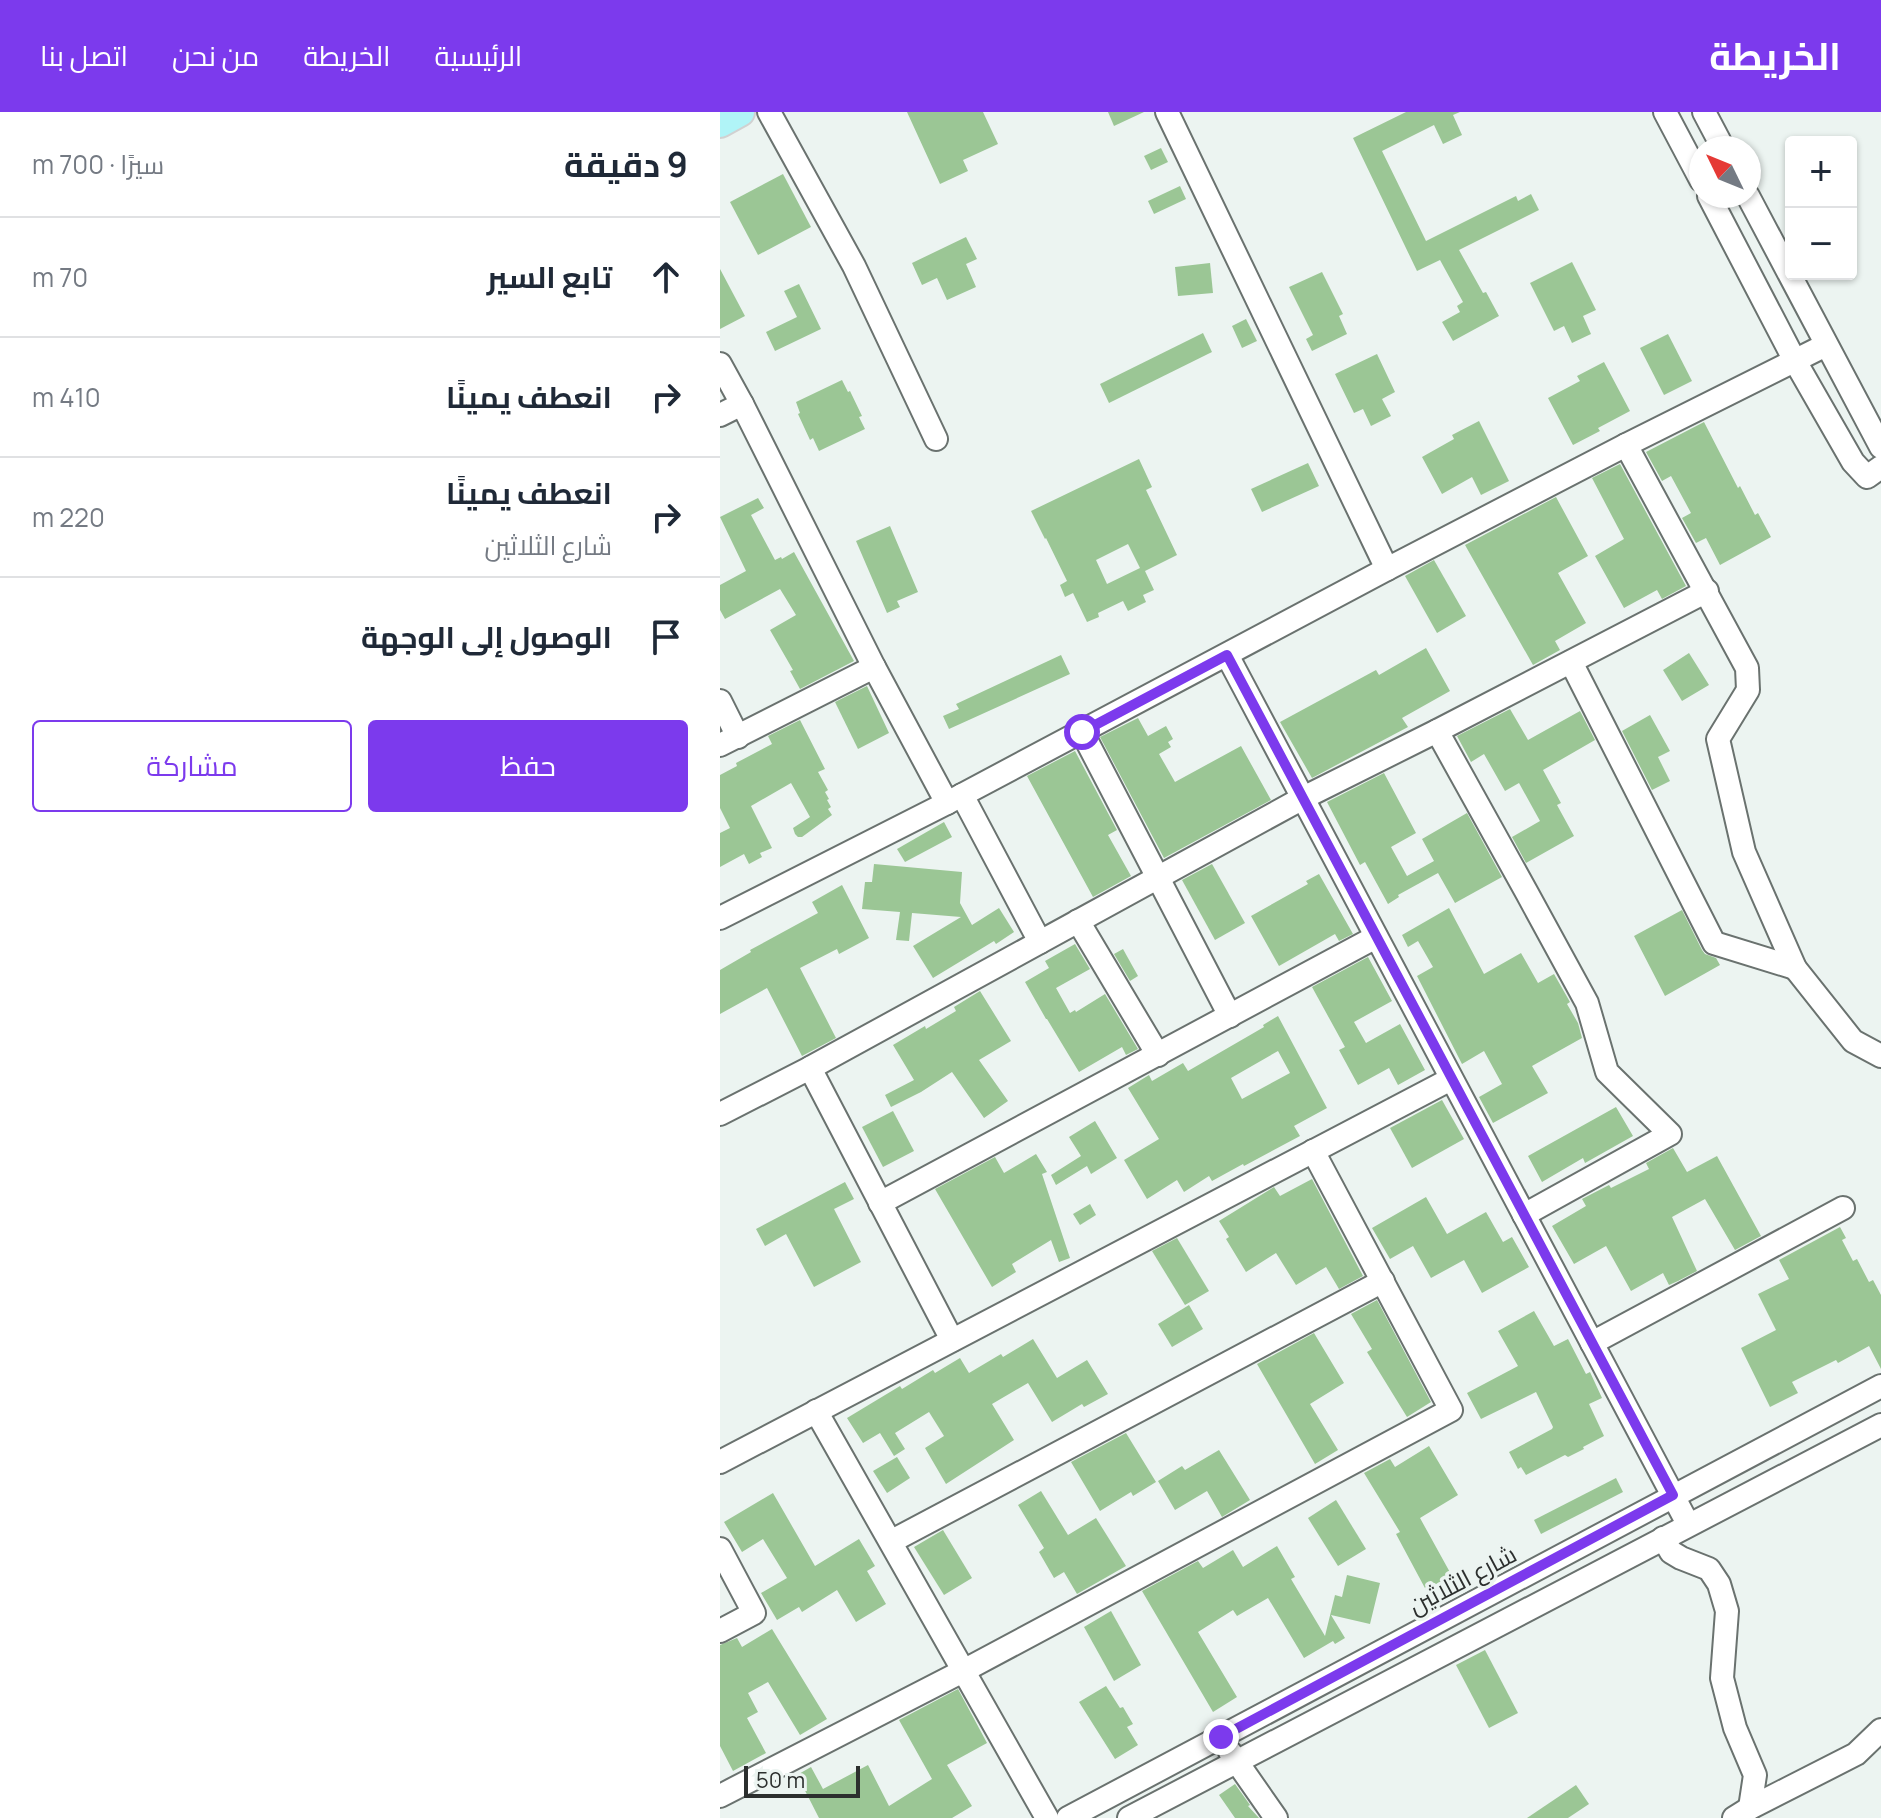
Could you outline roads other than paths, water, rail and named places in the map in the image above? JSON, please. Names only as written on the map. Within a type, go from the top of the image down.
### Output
[{"type":"main road","points":[[720,123],[740,112]]},
{"type":"street","points":[[769,112],[854,266],[936,439]]},
{"type":"street","points":[[1167,112],[1387,569]]},
{"type":"street","points":[[1665,112],[1689,157]]},
{"type":"street","points":[[1704,112],[1717,136]]},
{"type":"street","points":[[1715,208],[1795,361],[1853,462],[1867,477],[1881,467]]},
{"type":"street","points":[[1754,208],[1881,447]]},
{"type":"street","points":[[720,918],[955,799],[1626,445],[1826,345]]},
{"type":"street","points":[[720,364],[874,667],[1040,942]]},
{"type":"street","points":[[720,415],[742,404]]},
{"type":"street","points":[[1626,445],[1747,668],[1748,690],[1718,739],[1744,852],[1795,968],[1853,1041],[1881,1056]]},
{"type":"street","points":[[720,1114],[810,1068],[1303,798],[1707,591]]},
{"type":"street","points":[[1227,655],[1688,1524]]},
{"type":"street","points":[[1571,662],[1714,943],[1795,968]]},
{"type":"street","points":[[720,701],[729,741],[874,667]]},
{"type":"street","points":[[1437,731],[1587,1003],[1607,1072],[1670,1134],[1524,1215]]},
{"type":"street","points":[[1082,732],[1230,1016]]},
{"type":"street","points":[[1078,921],[1158,1055]]},
{"type":"street","points":[[880,1203],[1376,937]]},
{"type":"street","points":[[810,1068],[952,1340]]},
{"type":"street","points":[[720,1462],[1451,1079]]},
{"type":"street","points":[[721,1794],[965,1670],[1451,1410],[1313,1151]]},
{"type":"street","points":[[1592,1343],[1843,1208]]},
{"type":"street","points":[[892,1541],[1383,1281]]},
{"type":"street","name":"شارع الثلاثين","points":[[1068,1818],[1881,1386]]},
{"type":"street","points":[[816,1411],[1047,1818]]},
{"type":"street","points":[[1129,1818],[1881,1425]]},
{"type":"street","points":[[1663,1538],[1671,1552],[1709,1569],[1719,1584],[1727,1611],[1722,1678],[1735,1728],[1755,1775],[1742,1813]]},
{"type":"street","points":[[720,1549],[754,1613],[720,1631]]},
{"type":"street","points":[[1742,1813],[1856,1754],[1881,1730]]},
{"type":"street","points":[[1221,1737],[1276,1818]]}]
